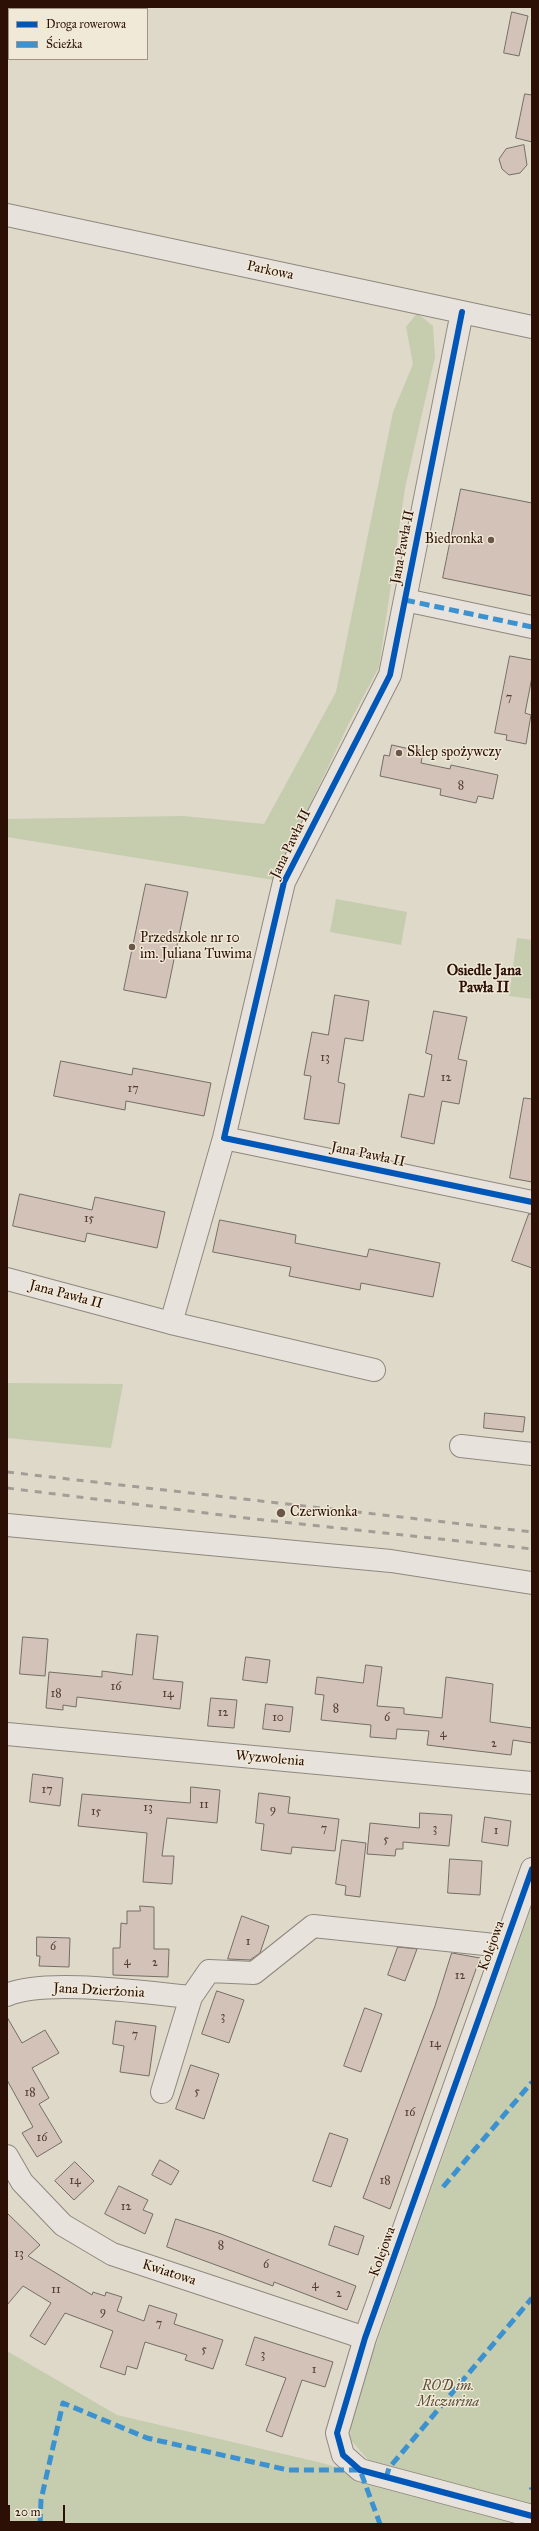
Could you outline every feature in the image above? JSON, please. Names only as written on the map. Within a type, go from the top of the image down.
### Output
[{"type":"street","name":"Parkowa","points":[[7,215],[532,327]]},
{"type":"street","name":"Jana Pawła II","points":[[171,1323],[224,1138],[284,882],[390,674],[462,312]]},
{"type":"street","points":[[405,600],[532,627]]},
{"type":"street","name":"Jana Pawła II","points":[[224,1138],[532,1202]]},
{"type":"street","name":"Jana Pawła II","points":[[7,1279],[171,1323],[374,1370]]},
{"type":"street","points":[[461,1446],[532,1454]]},
{"type":"street","points":[[7,1525],[391,1561],[532,1583]]},
{"type":"street","name":"Wyzwolenia","points":[[7,1734],[532,1784]]},
{"type":"street","name":"Kolejowa","points":[[532,1869],[365,2338],[337,2433],[343,2455],[360,2470],[532,2516]]},
{"type":"street","points":[[162,2092],[191,1997],[208,1971],[254,1973],[313,1926],[504,1946]]},
{"type":"street","name":"Jana Dzierżonia","points":[[7,1995],[16,1990],[74,1987],[191,1997]]},
{"type":"street","name":"Kwiatowa","points":[[7,2156],[22,2182],[63,2225],[112,2254],[365,2338]]},
{"type":"green space","points":[[417,313],[433,326],[435,357],[405,488],[379,667],[349,723],[274,880],[7,837],[7,819],[183,816],[264,824],[336,692],[393,412],[413,364],[406,327]]},
{"type":"green space","points":[[336,899],[407,912],[401,945],[330,932]]},
{"type":"green space","points":[[517,938],[532,940],[532,999],[509,996]]},
{"type":"green space","points":[[7,1383],[123,1384],[111,1448],[7,1438]]},
{"type":"green space","name":"ROD im. Miczurina","points":[[532,1905],[532,2505],[389,2468],[368,2460],[350,2439],[352,2412]]},
{"type":"green space","points":[[7,2351],[117,2415],[322,2463],[523,2524],[7,2524]]},
{"type":"building","points":[[512,12],[528,16],[519,56],[504,53]]},
{"type":"building","points":[[525,94],[532,95],[532,142],[516,138]]},
{"type":"building","points":[[524,145],[527,165],[520,173],[509,175],[502,169],[499,159],[506,149]]},
{"type":"building","name":"Biedronka","points":[[461,489],[532,503],[532,596],[443,578]]},
{"type":"building","points":[[510,656],[532,660],[532,677],[525,713],[531,715],[526,744],[506,740],[507,735],[495,733]]},
{"type":"building","points":[[392,745],[423,752],[421,763],[450,769],[451,765],[498,775],[493,799],[478,796],[476,803],[440,795],[441,789],[380,776],[384,755],[389,756]]},
{"type":"building","points":[[146,884],[188,892],[166,998],[124,990]]},
{"type":"building","points":[[335,995],[369,1001],[363,1041],[345,1038],[338,1082],[345,1084],[339,1124],[304,1119],[311,1076],[304,1075],[312,1032],[328,1035]]},
{"type":"building","points":[[434,1011],[467,1017],[458,1059],[467,1061],[459,1104],[442,1101],[434,1144],[401,1137],[409,1094],[424,1097],[432,1055],[426,1053]]},
{"type":"building","points":[[61,1061],[132,1075],[133,1068],[211,1083],[204,1116],[126,1101],[125,1110],[54,1096]]},
{"type":"building","points":[[524,1098],[532,1099],[532,1182],[510,1178]]},
{"type":"building","points":[[20,1194],[92,1210],[95,1197],[165,1212],[157,1248],[87,1233],[85,1242],[13,1226]]},
{"type":"building","points":[[529,1214],[532,1214],[532,1268],[512,1261]]},
{"type":"building","points":[[220,1220],[296,1235],[295,1243],[367,1257],[369,1249],[440,1263],[433,1297],[361,1283],[360,1290],[289,1276],[291,1267],[213,1252]]},
{"type":"building","points":[[485,1413],[525,1417],[523,1432],[484,1428]]},
{"type":"building","points":[[137,1634],[158,1636],[153,1679],[183,1682],[180,1709],[77,1697],[76,1707],[63,1705],[63,1710],[46,1708],[49,1672],[102,1677],[102,1671],[132,1675]]},
{"type":"building","points":[[23,1637],[48,1639],[45,1676],[20,1674]]},
{"type":"building","points":[[246,1657],[270,1660],[267,1683],[243,1680]]},
{"type":"building","points":[[366,1665],[382,1667],[377,1706],[404,1708],[404,1714],[442,1718],[446,1677],[493,1684],[490,1722],[532,1728],[532,1743],[513,1740],[511,1755],[427,1745],[429,1731],[397,1729],[396,1739],[370,1737],[371,1725],[321,1720],[324,1695],[315,1694],[317,1677],[363,1683]]},
{"type":"building","points":[[211,1698],[237,1700],[234,1728],[208,1726]]},
{"type":"building","points":[[266,1704],[293,1707],[290,1732],[263,1729]]},
{"type":"building","points":[[33,1774],[63,1778],[60,1806],[30,1802]]},
{"type":"building","points":[[191,1787],[220,1790],[217,1823],[167,1818],[162,1856],[174,1856],[172,1884],[143,1882],[147,1833],[78,1826],[82,1794],[190,1803]]},
{"type":"building","points":[[259,1793],[290,1797],[288,1813],[339,1819],[335,1851],[292,1847],[291,1854],[261,1850],[264,1824],[256,1823]]},
{"type":"building","points":[[420,1813],[452,1815],[449,1846],[403,1842],[403,1849],[396,1849],[395,1856],[367,1854],[370,1823],[419,1828]]},
{"type":"building","points":[[485,1817],[511,1821],[508,1846],[482,1842]]},
{"type":"building","points":[[342,1840],[366,1843],[360,1897],[345,1895],[346,1886],[336,1884]]},
{"type":"building","points":[[450,1859],[482,1861],[480,1895],[448,1893]]},
{"type":"building","points":[[140,1906],[154,1907],[154,1949],[169,1949],[168,1977],[113,1975],[113,1948],[120,1948],[121,1923],[127,1924],[127,1911],[140,1911]]},
{"type":"building","points":[[242,1916],[269,1926],[260,1953],[250,1960],[228,1959]]},
{"type":"building","points":[[37,1937],[70,1938],[69,1967],[39,1966],[40,1956],[37,1956]]},
{"type":"building","points":[[398,1947],[417,1949],[405,1981],[388,1975]]},
{"type":"building","points":[[452,1953],[480,1958],[390,2209],[363,2198],[435,2006]]},
{"type":"building","points":[[217,1991],[244,2000],[229,2043],[202,2034]]},
{"type":"building","points":[[365,2008],[382,2014],[361,2072],[344,2066]]},
{"type":"building","points":[[7,2017],[22,2043],[45,2030],[59,2053],[32,2068],[49,2098],[39,2104],[62,2142],[37,2157],[22,2133],[33,2127],[7,2080]]},
{"type":"building","points":[[116,2021],[156,2026],[149,2076],[120,2072],[124,2046],[113,2044]]},
{"type":"building","points":[[191,2065],[219,2074],[204,2119],[176,2109]]},
{"type":"building","points":[[330,2133],[348,2139],[331,2187],[313,2181]]},
{"type":"building","points":[[160,2160],[179,2171],[171,2185],[152,2175]]},
{"type":"building","points":[[75,2162],[94,2181],[74,2200],[55,2181]]},
{"type":"building","points":[[119,2186],[148,2200],[143,2210],[153,2214],[145,2234],[105,2214]]},
{"type":"building","points":[[7,2213],[40,2245],[28,2256],[92,2295],[93,2292],[105,2296],[106,2292],[122,2297],[117,2311],[144,2321],[149,2305],[177,2314],[174,2324],[223,2340],[213,2369],[185,2360],[187,2355],[145,2342],[137,2369],[127,2366],[125,2375],[100,2367],[113,2331],[65,2313],[45,2345],[30,2336],[51,2303],[23,2286],[7,2305]]},
{"type":"building","points":[[176,2219],[221,2234],[356,2286],[347,2310],[274,2282],[273,2286],[167,2247]]},
{"type":"building","points":[[335,2226],[364,2236],[358,2255],[329,2245]]},
{"type":"building","points":[[255,2337],[333,2362],[325,2387],[302,2380],[282,2437],[266,2431],[286,2378],[246,2365]]},
{"type":"railway","points":[[7,1472],[532,1532]]},
{"type":"railway","points":[[7,1488],[246,1518],[532,1549]]},
{"type":"marked path","points":[[405,600],[532,627]]},
{"type":"marked path","points":[[443,2187],[532,2082]]},
{"type":"marked path","points":[[386,2478],[389,2468],[532,2298]]},
{"type":"marked path","points":[[40,2524],[41,2500],[63,2403],[147,2438],[288,2470],[360,2470],[380,2524]]},
{"type":"cycle path","points":[[462,312],[390,675],[284,882],[224,1138],[532,1202]]},
{"type":"cycle path","points":[[532,1869],[365,2338],[337,2433],[343,2455],[360,2470],[532,2516]]},
{"type":"place","name":"Biedronka","points":[[491,540]]},
{"type":"place","name":"Sklep spożywczy","points":[[399,753]]},
{"type":"place","name":"Przedszkole nr 10 im. Juliana Tuwima","points":[[132,947]]},
{"type":"place","name":"Czerwionka","points":[[281,1513]]},
{"type":"district","name":"Osiedle Jana Pawła II","points":[[484,980]]}]
